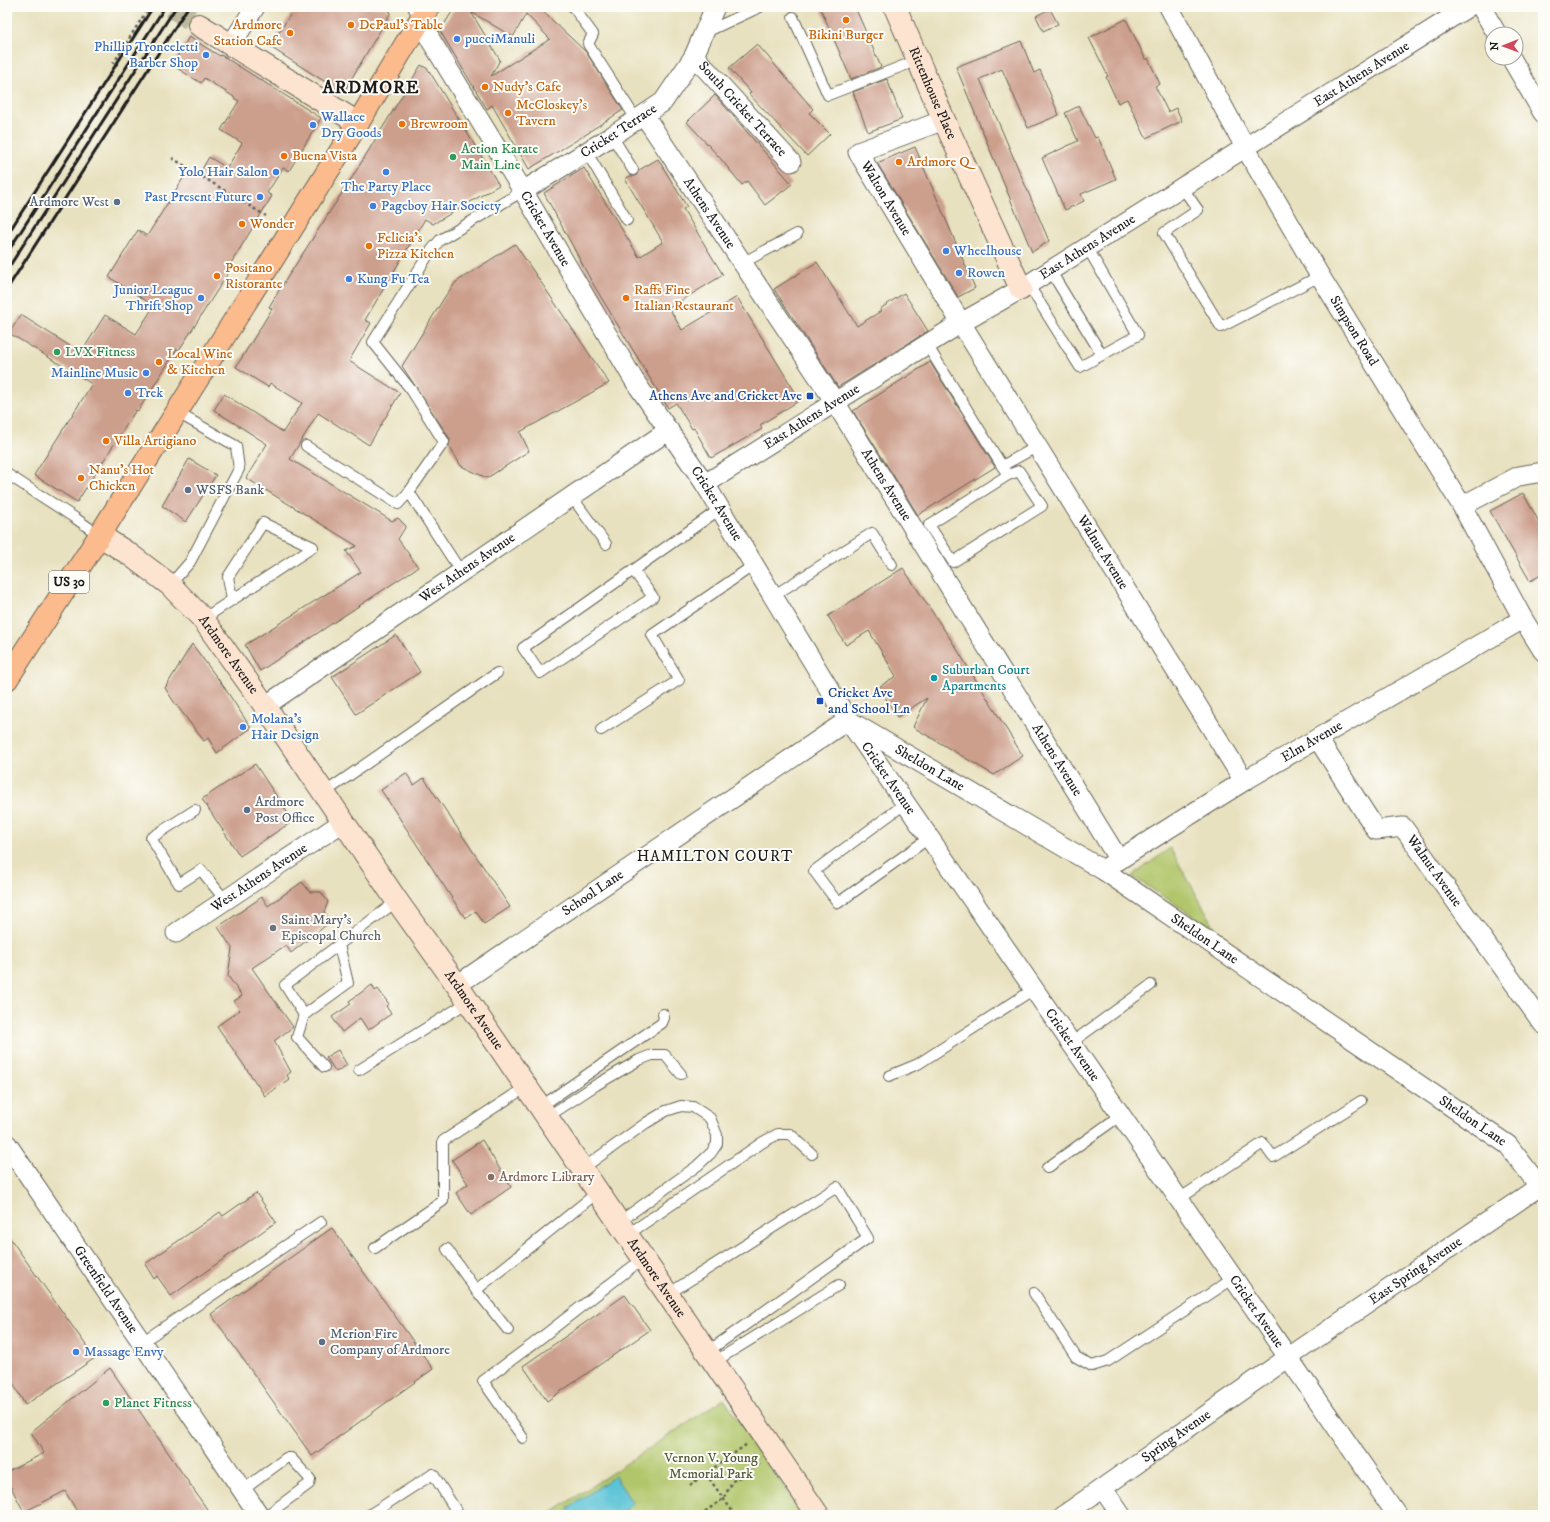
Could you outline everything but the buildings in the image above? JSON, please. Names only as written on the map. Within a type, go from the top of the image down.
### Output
[{"type":"highway","name":"US 30","points":[[7,679],[358,123],[423,9]]},
{"type":"street","points":[[231,45],[255,7]]},
{"type":"street","name":"Cricket Terrace","points":[[523,191],[612,136],[663,102],[694,56],[715,7]]},
{"type":"street","name":"Rittenhouse Place","points":[[895,7],[944,120],[1024,287]]},
{"type":"street","name":"Simpson Road","points":[[1170,7],[1245,146],[1320,276],[1462,506],[1523,619],[1543,651]]},
{"type":"street","name":"East Athens Avenue","points":[[705,484],[962,323],[1024,287],[1245,146],[1468,7]]},
{"type":"street","points":[[1481,7],[1492,26]]},
{"type":"street","name":"Cricket Avenue","points":[[423,9],[430,40],[523,191],[634,380],[705,484],[848,720],[1397,1515]]},
{"type":"street","points":[[199,25],[358,123]]},
{"type":"street","name":"South Cricket Terrace","points":[[694,56],[791,162]]},
{"type":"street","points":[[1516,66],[1543,114]]},
{"type":"street","name":"Athens Avenue","points":[[640,117],[742,263],[835,402],[1119,860]]},
{"type":"street","name":"Walton Avenue","points":[[944,120],[858,152],[962,323]]},
{"type":"street","name":"Walnut Avenue","points":[[962,323],[1244,781]]},
{"type":"street","name":"West Athens Avenue","points":[[265,706],[669,430]]},
{"type":"street","points":[[1462,506],[1519,476],[1543,472]]},
{"type":"street","name":"Ardmore Avenue","points":[[99,535],[129,554],[170,585],[203,619],[265,706],[397,901],[544,1112],[818,1515]]},
{"type":"street","name":"Elm Avenue","points":[[1103,870],[1244,781],[1523,619]]},
{"type":"street","name":"Sheldon Lane","points":[[848,720],[1103,870],[1508,1145],[1542,1187]]},
{"type":"street","name":"School Lane","points":[[462,993],[848,720]]},
{"type":"street","name":"Walnut Avenue","points":[[1318,739],[1376,830],[1403,827],[1543,1024]]},
{"type":"street","name":"West Athens Avenue","points":[[176,933],[343,822]]},
{"type":"street","name":"Greenfield Avenue","points":[[7,1144],[259,1515]]},
{"type":"street","name":"East Spring Avenue","points":[[1289,1358],[1542,1187]]},
{"type":"street","name":"Spring Avenue","points":[[1064,1515],[1289,1358]]},
{"type":"street","points":[[1103,1489],[1122,1515]]},
{"type":"lane","points":[[573,7],[593,34],[588,44],[640,117]]},
{"type":"lane","points":[[704,32],[759,7]]},
{"type":"lane","points":[[793,17],[828,95],[918,60]]},
{"type":"lane","points":[[612,136],[633,170]]},
{"type":"lane","points":[[586,151],[627,220]]},
{"type":"lane","points":[[1182,187],[1198,210],[1164,233],[1220,327],[1320,276]]},
{"type":"lane","points":[[306,446],[398,504],[409,492],[444,442],[412,391],[373,342],[430,252],[440,240],[523,191]]},
{"type":"lane","points":[[742,263],[797,234]]},
{"type":"lane","points":[[1024,287],[1080,367],[1138,336],[1087,247]]},
{"type":"lane","points":[[1050,270],[1102,355]]},
{"type":"lane","points":[[927,345],[1008,475]]},
{"type":"lane","points":[[170,585],[190,562],[239,469],[236,446],[176,412]]},
{"type":"lane","points":[[1002,466],[1038,446]]},
{"type":"lane","points":[[1019,471],[1042,506],[953,562],[929,525],[1008,475],[1019,471]]},
{"type":"lane","points":[[7,474],[99,535]]},
{"type":"lane","points":[[409,492],[461,572]]},
{"type":"lane","points":[[572,497],[606,544]]},
{"type":"lane","points":[[633,570],[653,597],[540,673],[523,648],[633,570],[720,509]]},
{"type":"lane","points":[[203,619],[313,547],[263,522],[228,577],[232,600]]},
{"type":"lane","points":[[773,596],[872,533],[892,564]]},
{"type":"lane","points":[[601,730],[679,680],[652,636],[754,565]]},
{"type":"lane","points":[[324,793],[497,673]]},
{"type":"lane","points":[[906,803],[814,871],[838,903],[930,838]]},
{"type":"lane","points":[[195,810],[151,838],[179,884],[201,870],[225,900]]},
{"type":"lane","points":[[304,1015],[285,985],[397,901]]},
{"type":"lane","points":[[324,1067],[297,1037],[304,1015],[348,984],[339,945]]},
{"type":"lane","points":[[1071,1043],[1151,985]]},
{"type":"lane","points":[[889,1076],[918,1064],[1034,989]]},
{"type":"lane","points":[[359,1070],[462,993]]},
{"type":"lane","points":[[544,1112],[662,1023],[664,1018],[663,1014]]},
{"type":"lane","points":[[544,1112],[596,1085],[639,1060],[652,1055],[665,1055],[682,1074]]},
{"type":"lane","points":[[375,1248],[443,1201],[443,1141],[526,1086]]},
{"type":"lane","points":[[1179,1199],[1263,1144],[1273,1157],[1361,1101]]},
{"type":"lane","points":[[582,1169],[646,1123],[666,1111],[682,1106],[693,1107],[710,1118],[717,1136],[717,1144],[711,1153],[623,1228]]},
{"type":"lane","points":[[1047,1168],[1121,1115]]},
{"type":"lane","points":[[623,1228],[778,1134],[790,1134],[812,1154]]},
{"type":"lane","points":[[668,1294],[837,1187],[868,1238],[711,1357]]},
{"type":"lane","points":[[476,1290],[598,1192]]},
{"type":"lane","points":[[142,1342],[321,1222]]},
{"type":"lane","points":[[447,1248],[476,1290],[508,1330]]},
{"type":"lane","points":[[523,1438],[483,1381],[632,1267],[645,1260]]},
{"type":"lane","points":[[1034,1292],[1076,1357],[1092,1366],[1108,1361],[1234,1278]]},
{"type":"lane","points":[[711,1357],[839,1285]]},
{"type":"lane","points":[[242,1490],[286,1458],[291,1458],[310,1479],[309,1484],[267,1515]]},
{"type":"lane","points":[[369,1515],[433,1474],[457,1512],[451,1515]]},
{"type":"path","points":[[113,64],[149,7]]},
{"type":"path","points":[[172,158],[266,216]]},
{"type":"path","points":[[690,1485],[751,1441]]},
{"type":"path","points":[[700,1515],[723,1499],[733,1480],[765,1460]]},
{"type":"path","points":[[706,1474],[735,1515]]},
{"type":"green space","points":[[1170,848],[1217,931],[1132,876]]},
{"type":"green space","name":"Vernon V. Young Memorial Park","points":[[724,1399],[803,1515],[548,1515]]},
{"type":"water","points":[[615,1476],[633,1504],[616,1515],[572,1515],[568,1508]]},
{"type":"tunnel","points":[[172,7],[199,25]]},
{"type":"railway","points":[[7,235],[153,7]]},
{"type":"railway","points":[[7,253],[165,7]]},
{"type":"railway","points":[[7,270],[176,7]]},
{"type":"railway","points":[[7,289],[188,7]]},
{"type":"place","name":"Bikini Burger","points":[[846,20]]},
{"type":"place","name":"DePaul's Table","points":[[351,25]]},
{"type":"place","name":"Ardmore Station Cafe","points":[[290,33]]},
{"type":"place","name":"pucciManuli","points":[[457,39]]},
{"type":"place","name":"Phillip Tronceletti Barber Shop","points":[[206,55]]},
{"type":"place","name":"Nudy's Cafe","points":[[485,87]]},
{"type":"place","name":"McCloskey's Tavern","points":[[508,113]]},
{"type":"place","name":"Brewroom","points":[[402,124]]},
{"type":"place","name":"Wallace Dry Goods","points":[[313,125]]},
{"type":"place","name":"Buena Vista","points":[[284,156]]},
{"type":"place","name":"Action Karate Main Line","points":[[453,157]]},
{"type":"place","name":"Ardmore Q","points":[[899,162]]},
{"type":"place","name":"Yolo Hair Salon","points":[[276,172]]},
{"type":"place","name":"The Party Place","points":[[386,172]]},
{"type":"place","name":"Past Present Future","points":[[260,197]]},
{"type":"place","name":"Ardmore West","points":[[117,202]]},
{"type":"place","name":"Pageboy Hair Society","points":[[373,206]]},
{"type":"place","name":"Wonder","points":[[242,224]]},
{"type":"place","name":"Felicia's Pizza Kitchen","points":[[369,246]]},
{"type":"place","name":"Wheelhouse","points":[[946,251]]},
{"type":"place","name":"Rowen","points":[[959,273]]},
{"type":"place","name":"Positano Ristorante","points":[[217,276]]},
{"type":"place","name":"Kung Fu Tea","points":[[349,279]]},
{"type":"place","name":"Junior League Thrift Shop","points":[[201,298]]},
{"type":"place","name":"Raffs Fine Italian Restaurant","points":[[626,298]]},
{"type":"place","name":"LVX Fitness","points":[[57,352]]},
{"type":"place","name":"Local Wine & Kitchen","points":[[159,362]]},
{"type":"place","name":"Mainline Music","points":[[146,373]]},
{"type":"place","name":"Trek","points":[[128,393]]},
{"type":"place","name":"Athens Ave and Cricket Ave","points":[[810,396]]},
{"type":"place","name":"Villa Artigiano","points":[[106,441]]},
{"type":"place","name":"Nanu's Hot Chicken","points":[[81,478]]},
{"type":"place","name":"WSFS Bank","points":[[188,490]]},
{"type":"place","name":"Suburban Court Apartments","points":[[934,678]]},
{"type":"place","name":"Cricket Ave and School Ln","points":[[820,701]]},
{"type":"place","name":"Molana's Hair Design","points":[[243,727]]},
{"type":"place","name":"Ardmore Post Office","points":[[247,810]]},
{"type":"place","name":"Saint Mary's Episcopal Church","points":[[273,928]]},
{"type":"place","name":"Ardmore Library","points":[[491,1177]]},
{"type":"place","name":"Merion Fire Company of Ardmore","points":[[322,1342]]},
{"type":"place","name":"Massage Envy","points":[[76,1352]]},
{"type":"place","name":"Planet Fitness","points":[[106,1403]]},
{"type":"district","name":"ARDMORE","points":[[371,88]]},
{"type":"district","name":"HAMILTON COURT","points":[[715,856]]}]
